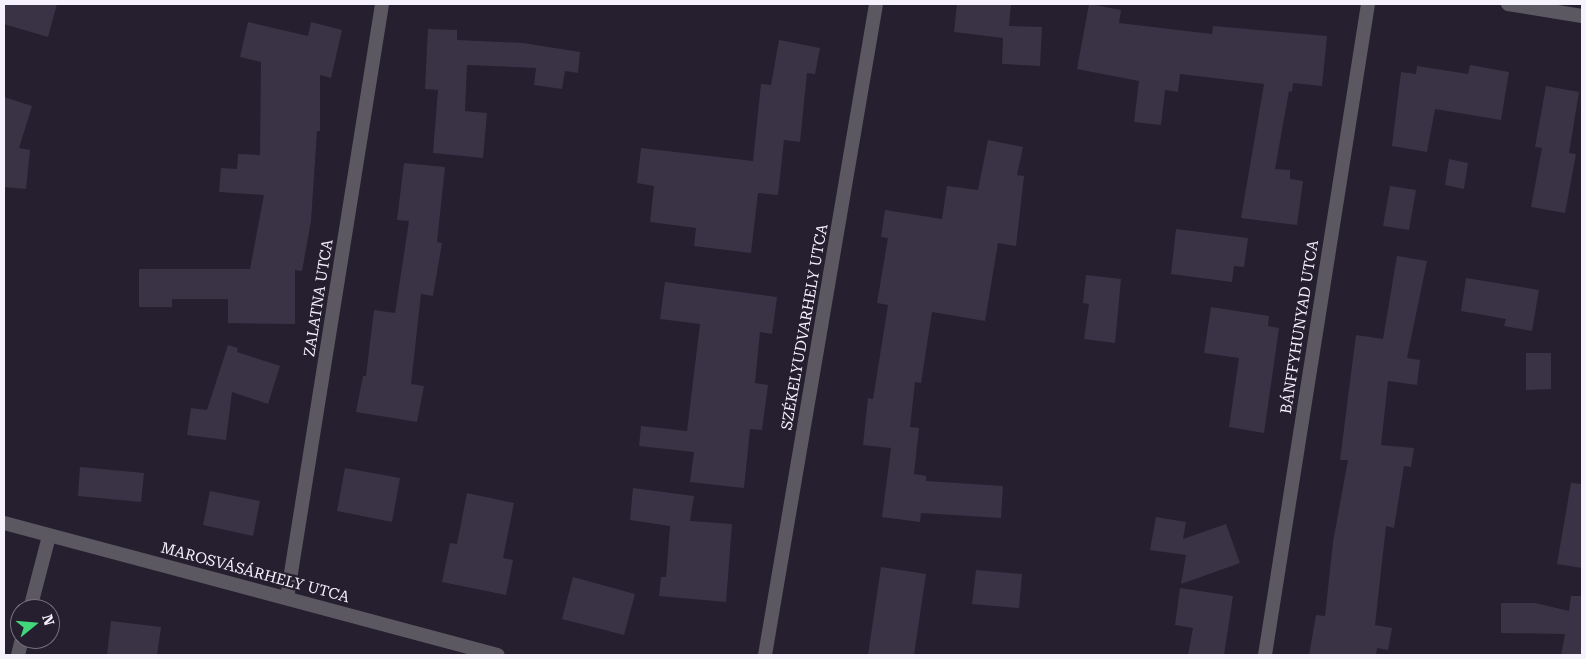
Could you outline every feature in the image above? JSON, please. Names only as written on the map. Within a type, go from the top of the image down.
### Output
[{"type":"street","name":"ZALATNA UTCA","points":[[287,598],[382,4]]},
{"type":"street","name":"SZÉKELYUDVARHELY UTCA","points":[[765,655],[876,4]]},
{"type":"street","name":"BÁNFFYHUNYAD UTCA","points":[[1264,655],[1368,4]]},
{"type":"street","points":[[1508,4],[1582,16]]},
{"type":"street","name":"MAROSVÁSÁRHELY UTCA","points":[[4,522],[49,536],[498,655]]},
{"type":"street","points":[[33,599],[49,536]]},
{"type":"building","points":[[4,4],[57,4],[48,37],[4,24]]},
{"type":"building","points":[[957,4],[1011,4],[1009,26],[1042,27],[1040,66],[1002,64],[1003,38],[954,32]]},
{"type":"building","points":[[1089,4],[1121,10],[1119,23],[1212,34],[1213,26],[1327,36],[1322,86],[1293,83],[1292,92],[1289,91],[1275,169],[1290,170],[1290,179],[1303,181],[1297,225],[1241,218],[1264,84],[1180,74],[1178,92],[1165,90],[1161,125],[1134,122],[1139,81],[1077,69]]},
{"type":"building","points":[[248,22],[308,36],[311,22],[342,30],[331,78],[320,75],[320,131],[317,131],[311,221],[302,271],[295,270],[295,324],[228,323],[228,299],[172,299],[172,307],[139,307],[139,269],[250,269],[264,195],[219,192],[221,168],[237,169],[238,154],[260,155],[261,62],[240,57]]},
{"type":"building","points":[[428,29],[457,30],[457,40],[523,43],[580,52],[578,73],[565,71],[562,89],[534,85],[536,68],[467,65],[465,111],[487,113],[483,158],[433,153],[438,90],[425,89]]},
{"type":"building","points":[[779,40],[820,48],[815,74],[807,73],[800,142],[784,140],[778,195],[758,193],[751,253],[694,246],[696,228],[650,222],[654,186],[637,183],[641,148],[753,161],[761,84],[771,85]]},
{"type":"building","points":[[1470,65],[1509,72],[1501,120],[1435,109],[1427,152],[1392,146],[1401,72],[1416,74],[1417,66],[1468,74]]},
{"type":"building","points":[[1546,86],[1579,92],[1569,153],[1576,154],[1565,213],[1531,207],[1542,148],[1535,147]]},
{"type":"building","points":[[4,97],[32,106],[19,148],[30,150],[26,189],[4,187]]},
{"type":"building","points":[[988,140],[1023,147],[1017,175],[1024,176],[1016,246],[998,243],[985,321],[932,312],[921,383],[915,382],[910,427],[919,428],[914,474],[926,476],[926,481],[1003,486],[1001,518],[921,513],[920,522],[882,517],[891,448],[863,445],[868,398],[873,399],[888,305],[877,303],[888,238],[881,237],[885,210],[942,219],[947,186],[978,190]]},
{"type":"building","points":[[1449,159],[1468,163],[1464,189],[1445,185]]},
{"type":"building","points":[[404,163],[445,167],[437,242],[442,243],[433,296],[421,294],[411,384],[424,386],[417,422],[356,412],[363,376],[366,376],[374,310],[395,313],[409,221],[397,220]]},
{"type":"building","points":[[1390,186],[1416,190],[1409,230],[1383,226]]},
{"type":"building","points":[[1176,229],[1248,238],[1244,267],[1234,266],[1232,282],[1171,274]]},
{"type":"building","points":[[1397,256],[1427,261],[1407,358],[1420,360],[1417,385],[1388,381],[1381,445],[1414,448],[1411,467],[1404,466],[1394,528],[1386,526],[1375,625],[1392,628],[1388,650],[1377,648],[1376,655],[1309,655],[1316,615],[1325,616],[1333,542],[1348,460],[1340,460],[1356,335],[1383,339]]},
{"type":"building","points":[[1086,275],[1121,279],[1115,343],[1084,339],[1089,304],[1083,303]]},
{"type":"building","points":[[1466,278],[1539,290],[1532,331],[1504,326],[1506,319],[1461,311]]},
{"type":"building","points":[[665,282],[777,297],[772,334],[760,332],[755,383],[768,385],[762,430],[750,429],[744,488],[690,482],[694,452],[639,446],[641,426],[687,431],[700,324],[660,319]]},
{"type":"building","points":[[1211,307],[1269,316],[1268,326],[1279,328],[1264,433],[1229,427],[1239,358],[1204,353]]},
{"type":"building","points":[[228,345],[238,348],[237,352],[280,366],[268,404],[232,392],[226,440],[187,435],[191,408],[207,410]]},
{"type":"building","points":[[1526,353],[1551,353],[1551,389],[1526,390]]},
{"type":"building","points":[[80,467],[144,473],[141,502],[78,496]]},
{"type":"building","points":[[345,468],[400,478],[392,522],[337,511]]},
{"type":"building","points":[[1571,483],[1582,484],[1582,568],[1557,564]]},
{"type":"building","points":[[633,488],[694,496],[690,521],[732,524],[726,602],[659,596],[661,577],[666,577],[670,526],[630,520]]},
{"type":"building","points":[[210,491],[260,501],[253,536],[203,525]]},
{"type":"building","points":[[467,493],[514,503],[503,558],[513,560],[506,595],[442,582],[450,543],[457,544]]},
{"type":"building","points":[[1156,517],[1186,522],[1183,539],[1226,524],[1240,563],[1181,584],[1186,555],[1150,550]]},
{"type":"building","points":[[881,567],[926,574],[914,655],[868,655]]},
{"type":"building","points":[[976,570],[1022,574],[1019,608],[972,604]]},
{"type":"building","points":[[573,577],[635,594],[624,635],[562,619]]},
{"type":"building","points":[[1180,588],[1233,596],[1224,655],[1188,655],[1193,628],[1175,625]]},
{"type":"building","points":[[1571,596],[1582,596],[1582,655],[1561,655],[1565,634],[1501,633],[1501,603],[1535,603],[1569,611]]},
{"type":"building","points":[[111,621],[161,627],[157,655],[107,655]]}]
